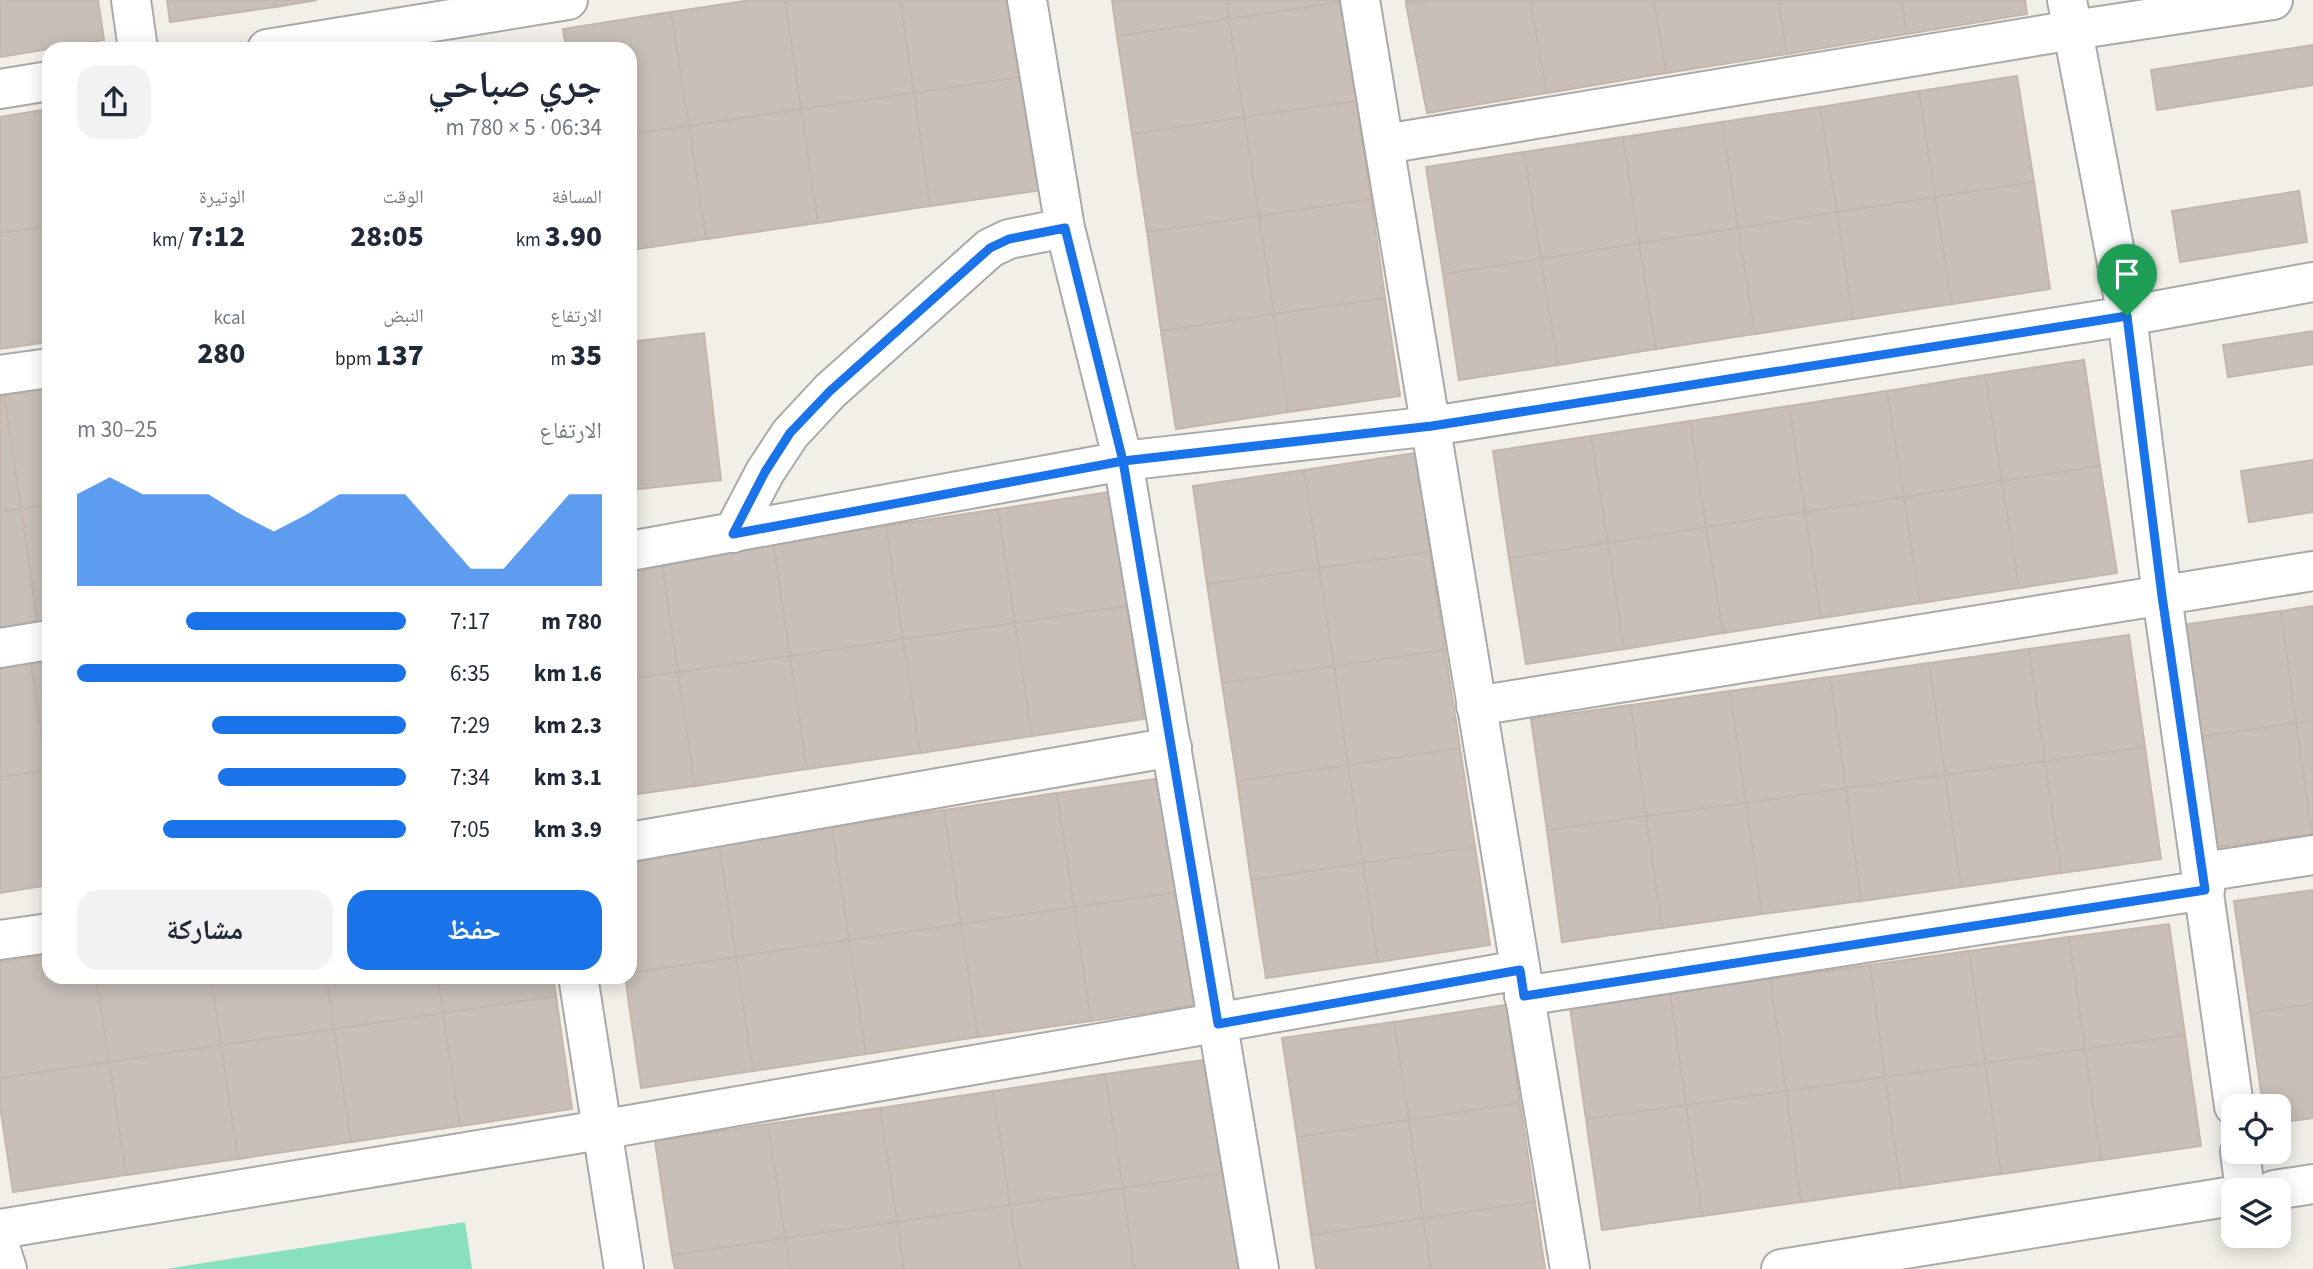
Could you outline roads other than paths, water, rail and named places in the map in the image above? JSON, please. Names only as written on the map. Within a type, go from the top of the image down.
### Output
[{"type":"street","points":[[131,0],[137,42]]},
{"type":"street","points":[[366,42],[436,37],[568,0]]},
{"type":"street","points":[[1027,0],[1065,228],[1123,461],[1259,1269]]},
{"type":"street","points":[[1360,0],[1570,1269]]},
{"type":"street","points":[[1385,144],[2070,15],[2273,0]]},
{"type":"street","points":[[2070,15],[2127,316],[2162,596],[2232,1094]]},
{"type":"street","points":[[0,89],[42,82]]},
{"type":"street","points":[[733,534],[765,472],[790,433],[830,391],[990,248],[1009,239],[1065,228]]},
{"type":"street","points":[[637,550],[1123,461],[1432,426],[2127,316],[2313,282]]},
{"type":"street","points":[[0,375],[42,369]]},
{"type":"street","points":[[1476,706],[2313,570]]},
{"type":"street","points":[[0,648],[42,641]]},
{"type":"street","points":[[637,841],[1172,747]]},
{"type":"street","points":[[0,1229],[1218,1024],[1522,983],[2204,881],[2313,855]]},
{"type":"street","points":[[0,940],[42,934]]},
{"type":"street","points":[[579,984],[624,1269]]},
{"type":"street","points":[[2291,1187],[2313,1184]]},
{"type":"street","points":[[1782,1269],[2221,1198]]},
{"type":"street","points":[[0,1247],[7,1269]]}]
